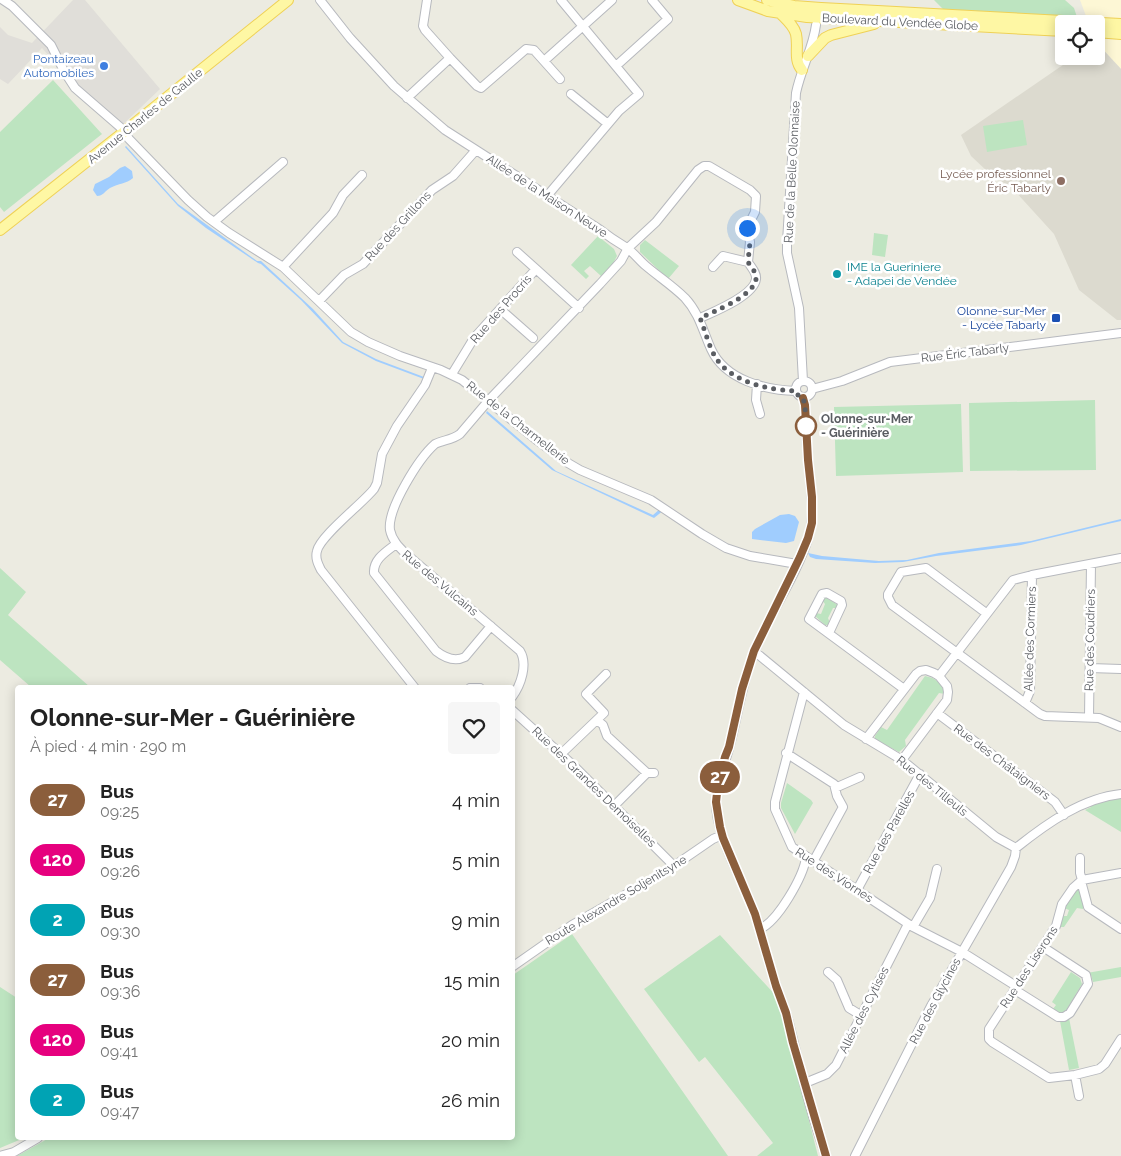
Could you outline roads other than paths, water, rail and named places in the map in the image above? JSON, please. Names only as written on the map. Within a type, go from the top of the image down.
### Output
[{"type":"main road","name":"Avenue Charles de Gaulle","points":[[0,230],[288,0]]},
{"type":"main road","name":"Boulevard du Vendée Globe","points":[[738,0],[755,7],[804,4],[1121,24]]},
{"type":"main road","name":"Boulevard du Vendée Globe","points":[[767,0],[807,17],[1055,30]]},
{"type":"main road","points":[[783,6],[795,32],[796,58],[802,70]]},
{"type":"main road","points":[[808,56],[825,38],[831,35],[885,21]]},
{"type":"main road","points":[[1105,33],[1121,34]]},
{"type":"street","name":"Rue de la Charmellerie","points":[[3,0],[12,6],[51,45],[64,71],[76,88],[120,127],[188,200],[214,222],[283,267],[320,301],[343,326],[359,337],[400,356],[452,374],[472,386],[538,441],[568,463],[580,470],[651,500],[726,548],[750,556],[797,564]]},
{"type":"street","name":"Allée de la Maison Neuve","points":[[320,0],[359,48],[394,86],[445,130],[599,229],[618,244],[628,248],[645,265],[686,299],[700,318],[718,361],[731,372],[757,384],[796,391]]},
{"type":"street","points":[[426,0],[423,26],[425,30],[477,86],[481,88],[526,49],[534,50],[560,79]]},
{"type":"street","points":[[547,196],[619,111],[640,94],[561,0]]},
{"type":"street","points":[[544,61],[612,0]]},
{"type":"street","points":[[616,66],[668,19],[652,0]]},
{"type":"street","name":"Rue de la Belle Olonnaise","points":[[803,381],[799,308],[787,253],[796,102],[802,70],[808,56],[816,25]]},
{"type":"street","points":[[407,98],[450,58]]},
{"type":"street","points":[[571,94],[608,124]]},
{"type":"street","name":"Rue des Grillons","points":[[320,301],[344,275],[363,264],[432,190],[453,176],[476,150]]},
{"type":"street","points":[[214,222],[283,162]]},
{"type":"street","points":[[489,400],[579,308],[621,261],[628,248],[656,222],[701,167],[709,166],[750,190],[756,196],[756,212],[747,228],[750,242],[748,262],[755,272],[756,279],[754,284],[739,299],[700,318]]},
{"type":"street","points":[[283,267],[333,213],[343,195],[362,174]]},
{"type":"street","points":[[517,252],[536,269]]},
{"type":"street","points":[[713,267],[722,256],[748,262]]},
{"type":"street","name":"Rue des Procris","points":[[452,374],[474,338],[536,269],[579,308]]},
{"type":"street","points":[[500,309],[533,338]]},
{"type":"street","name":"Rue Éric Tabarly","points":[[812,389],[842,381],[890,362],[1121,333]]},
{"type":"street","points":[[413,685],[321,570],[318,563],[317,550],[325,537],[374,489],[377,483],[382,454],[397,426],[425,385],[432,368]]},
{"type":"street","points":[[803,398],[809,396],[812,389],[810,384],[803,381],[797,386],[796,391],[803,398],[805,405],[812,512],[808,538],[754,651],[742,689],[729,747],[718,784],[716,802],[717,816],[722,835],[760,928],[826,1156]]},
{"type":"street","points":[[757,384],[756,400],[760,414]]},
{"type":"street","name":"Rue des Vulcains","points":[[489,400],[460,434],[454,438],[440,441],[432,447],[409,477],[391,516],[390,531],[396,544],[405,553],[520,651],[524,657],[524,665],[515,693]]},
{"type":"street","points":[[396,544],[378,560],[374,573],[436,651],[447,658],[460,659],[465,657],[491,626]]},
{"type":"street","points":[[939,676],[1013,580],[1121,558]]},
{"type":"street","name":"Rue des Coudriers","points":[[1088,717],[1091,564]]},
{"type":"street","points":[[986,614],[926,568],[905,571],[899,574],[888,594],[889,601],[1045,716],[1099,718],[1121,726]]},
{"type":"street","name":"Allée des Cormiers","points":[[1025,703],[1030,691],[1032,575]]},
{"type":"street","points":[[829,634],[842,606],[841,601],[827,593],[822,594],[819,598],[809,619],[829,634],[904,689]]},
{"type":"street","name":"Rue des Tilleuls","points":[[754,651],[844,725],[902,760],[962,811],[992,834],[1016,848]]},
{"type":"street","points":[[1090,668],[1121,669]]},
{"type":"street","points":[[866,739],[920,671],[926,670],[939,676],[947,686],[947,700],[902,760]]},
{"type":"street","points":[[562,754],[604,713],[586,694],[606,674]]},
{"type":"street","name":"Rue des Viornes","points":[[804,692],[786,753],[775,802],[775,810],[792,847],[911,925],[962,952],[1058,1017],[1064,1017],[1070,1013],[1088,984],[1087,978],[1086,975],[1043,947]]},
{"type":"street","name":"Rue des Grandes Demoiselles","points":[[515,713],[562,754],[674,866]]},
{"type":"street","name":"Rue des Châtaigniers","points":[[937,713],[1055,802],[1064,815]]},
{"type":"street","points":[[597,720],[602,725],[607,736],[651,773],[614,806]]},
{"type":"street","points":[[760,928],[771,920],[785,902],[843,807],[834,784],[786,753]]},
{"type":"street","name":"Rue des Parelles","points":[[857,890],[920,774]]},
{"type":"street","points":[[835,788],[860,777]]},
{"type":"street","points":[[1016,848],[1076,807],[1097,799],[1121,794]]},
{"type":"street","name":"Route Alexandre Soljenitsyne","points":[[515,965],[572,925],[674,866],[713,839],[722,835]]},
{"type":"street","name":"Rue des Glycines","points":[[855,1156],[931,1006],[1011,867],[1016,848]]},
{"type":"street","points":[[1080,858],[1080,873],[1088,907],[1121,929]]},
{"type":"street","name":"Allée des Cytises","points":[[805,1083],[820,1078],[831,1071],[911,925],[930,898],[937,869]]},
{"type":"street","points":[[1082,880],[1121,872]]},
{"type":"street","name":"Rue des Liserons","points":[[1075,1075],[1049,1078],[989,1039],[990,1029],[1059,920],[1062,904],[1073,888],[1082,880]]},
{"type":"street","points":[[828,972],[837,980],[849,1008],[862,1016]]},
{"type":"street","points":[[1079,1096],[1075,1075],[1102,1067],[1121,1039]]},
{"type":"street","points":[[0,1156],[14,1152],[35,1140]]},
{"type":"water","points":[[126,146],[178,204],[257,261],[261,261],[313,309],[343,342],[376,359],[424,377],[424,379],[376,361],[342,343],[301,300],[261,264],[206,228],[178,206]]},
{"type":"water","points":[[125,166],[132,171],[133,178],[97,196],[93,190],[95,184]]},
{"type":"water","points":[[487,411],[556,471],[653,515],[661,508],[664,510],[654,518],[552,470],[486,413]]},
{"type":"water","points":[[789,514],[795,516],[799,522],[794,541],[786,543],[752,539],[752,532],[755,529],[780,515]]},
{"type":"water","points":[[1121,519],[1121,521],[1021,545],[903,562],[875,563],[816,559],[810,557],[808,553],[879,561],[907,560],[939,553],[1031,541]]},
{"type":"place","name":"Pontaizeau Automobiles","points":[[104,66]]},
{"type":"place","name":"Lycée professionnel Éric Tabarly","points":[[1061,181]]},
{"type":"place","name":"IME la Gueriniere - Adapei de Vendée","points":[[837,274]]},
{"type":"place","name":"Olonne-sur-Mer - Lycée Tabarly","points":[[1056,318]]},
{"type":"place","name":"Olonne-sur-Mer - Guérinière","points":[[806,426]]}]
